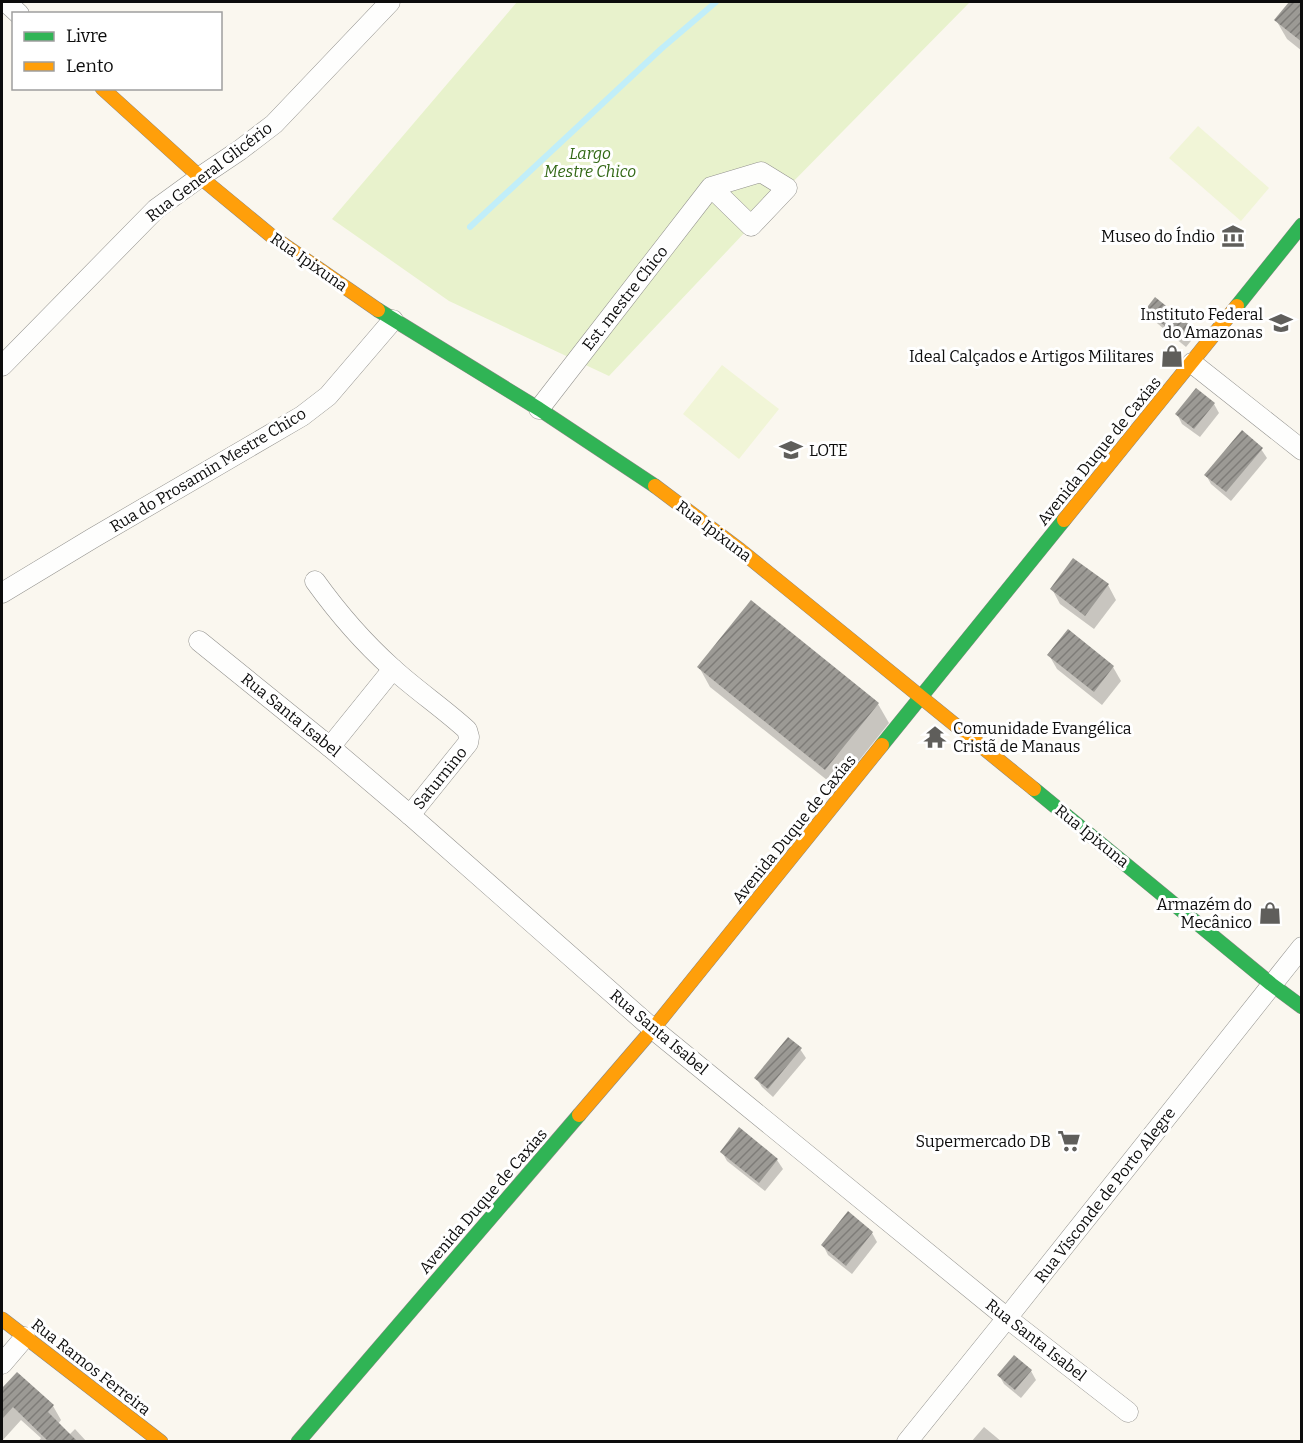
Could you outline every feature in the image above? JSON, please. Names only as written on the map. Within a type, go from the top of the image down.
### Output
[{"type":"street","points":[[6,2],[18,12]]},
{"type":"street","name":"Rua General Glicério","points":[[2,366],[156,209],[274,124],[390,2]]},
{"type":"street","name":"Rua Ipixuna","points":[[104,90],[200,177],[274,238],[393,320],[539,409],[643,477],[740,550],[1302,1007]]},
{"type":"street","name":"Est. mestre Chico","points":[[539,409],[711,187]]},
{"type":"street","name":"Avenida Duque de Caxias","points":[[298,1442],[653,1029],[1302,225]]},
{"type":"street","name":"Rua do Prosamin Mestre Chico","points":[[2,593],[302,416],[328,396],[393,320]]},
{"type":"street","points":[[1192,363],[1302,450]]},
{"type":"street","name":"Saturnino","points":[[315,581],[351,628],[393,669],[452,716],[467,730],[470,737],[463,752],[410,815]]},
{"type":"street","name":"Rua Santa Isabel","points":[[199,641],[410,815],[653,1029],[1007,1318],[1128,1412]]},
{"type":"street","points":[[330,747],[393,669]]},
{"type":"street","name":"Rua Visconde de Porto Alegre","points":[[907,1442],[1302,947]]},
{"type":"street","name":"Rua Ramos Ferreira","points":[[2,1319],[161,1442]]},
{"type":"street","points":[[2,1364],[25,1337]]},
{"type":"green space","name":"Largo Mestre Chico","points":[[517,2],[970,2],[781,194],[609,376],[449,301],[332,219]]},
{"type":"green space","points":[[1198,126],[1269,188],[1241,221],[1169,158]]},
{"type":"green space","points":[[722,365],[779,409],[739,459],[683,414]]},
{"type":"building","points":[[1289,2],[1302,2],[1302,42],[1274,20]]},
{"type":"building","points":[[1155,297],[1191,326],[1181,339],[1145,310]]},
{"type":"building","points":[[1196,388],[1215,403],[1194,429],[1175,414]]},
{"type":"building","points":[[1242,430],[1263,448],[1226,492],[1204,475]]},
{"type":"building","points":[[1073,558],[1109,584],[1085,616],[1050,589]]},
{"type":"building","points":[[751,600],[879,703],[825,770],[697,667]]},
{"type":"building","points":[[1068,629],[1114,666],[1094,692],[1047,655]]},
{"type":"building","points":[[788,1037],[802,1048],[768,1089],[754,1078]]},
{"type":"building","points":[[739,1127],[778,1159],[759,1183],[720,1152]]},
{"type":"building","points":[[848,1211],[873,1232],[846,1266],[821,1245]]},
{"type":"building","points":[[1014,1355],[1032,1370],[1015,1390],[997,1375]]},
{"type":"building","points":[[17,1372],[54,1405],[48,1412],[78,1442],[49,1442],[13,1407],[2,1419],[2,1388]]},
{"type":"waterway","points":[[470,227],[661,49],[716,2]]},
{"type":"traffic: fast","points":[[1237,306],[1302,225]]},
{"type":"traffic: fast","points":[[378,310],[539,409],[655,486]]},
{"type":"traffic: fast","points":[[882,745],[1064,520]]},
{"type":"traffic: fast","points":[[1034,789],[1302,1007]]},
{"type":"traffic: fast","points":[[298,1442],[579,1115]]},
{"type":"traffic: slow","points":[[104,90],[200,177],[274,238],[378,310]]},
{"type":"traffic: slow","points":[[1064,520],[1237,306]]},
{"type":"traffic: slow","points":[[655,486],[740,550],[1034,789]]},
{"type":"traffic: slow","points":[[579,1115],[653,1029],[882,745]]},
{"type":"traffic: slow","points":[[2,1319],[161,1442]]},
{"type":"place","name":"Museo do Índio","points":[[1233,236]]},
{"type":"place","name":"Instituto Federal do Amazonas","points":[[1281,323]]},
{"type":"place","name":"Ideal Calçados e Artigos Militares","points":[[1172,356]]},
{"type":"place","name":"LOTE","points":[[791,450]]},
{"type":"place","name":"Comunidade Evangélica Cristã de Manaus","points":[[935,737]]},
{"type":"place","name":"Armazém do Mecânico","points":[[1270,913]]},
{"type":"place","name":"Supermercado DB","points":[[1069,1141]]}]
